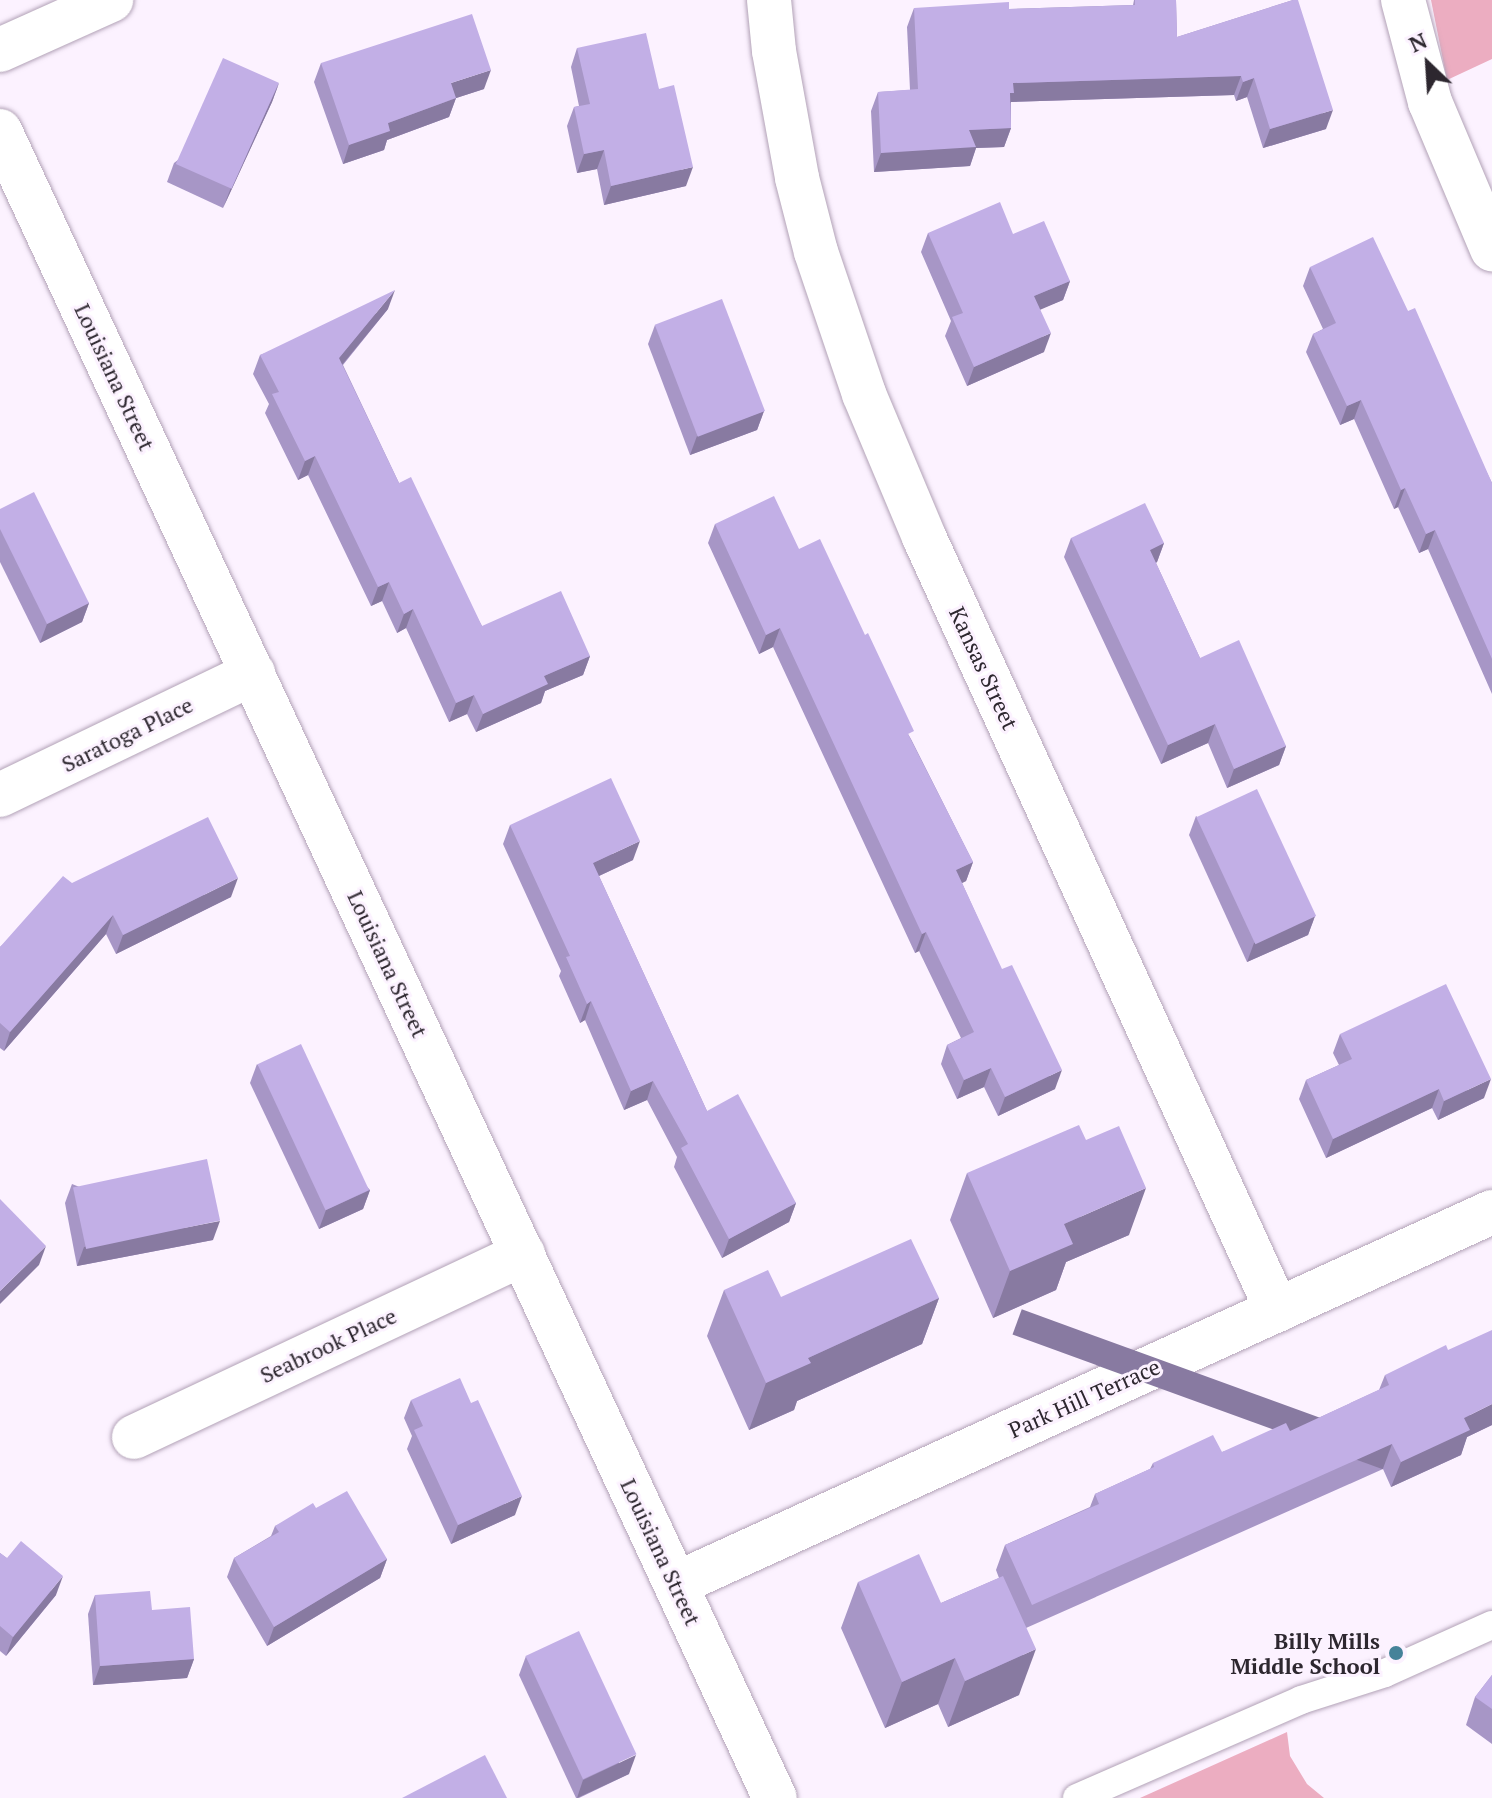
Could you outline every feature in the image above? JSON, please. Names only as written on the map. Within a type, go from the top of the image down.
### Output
[{"type":"street","points":[[0,50],[111,0]]},
{"type":"street","name":"Kansas Street","points":[[769,0],[774,51],[797,178],[816,252],[864,394],[924,537],[1277,1310]]},
{"type":"street","points":[[1403,0],[1430,102],[1492,249]]},
{"type":"street","name":"Louisiana Street","points":[[0,131],[775,1798]]},
{"type":"street","name":"Saratoga Place","points":[[0,795],[253,673]]},
{"type":"street","name":"Park Hill Terrace","points":[[676,1584],[1492,1212]]},
{"type":"street","name":"Seabrook Place","points":[[134,1437],[523,1254]]},
{"type":"lane","points":[[1077,1798],[1301,1700],[1385,1673],[1492,1625]]},
{"type":"shaded area","points":[[1431,0],[1492,0],[1492,59],[1447,80]]},
{"type":"shaded area","points":[[1287,1732],[1290,1756],[1307,1784],[1324,1798],[1140,1798]]},
{"type":"building","points":[[1135,0],[1176,0],[1177,37],[1298,0],[1333,110],[1270,129],[1254,78],[1243,82],[1241,76],[1013,83],[1014,93],[1010,93],[1011,128],[969,130],[976,147],[881,153],[878,92],[918,89],[914,8],[1009,2],[1009,9],[1135,5]]},
{"type":"building","points":[[472,14],[491,70],[451,83],[456,98],[388,123],[390,131],[349,145],[321,63]]},
{"type":"building","points":[[646,33],[659,89],[674,85],[693,167],[611,186],[604,150],[584,154],[574,107],[590,104],[577,48]]},
{"type":"building","points":[[223,58],[279,83],[232,189],[176,164]]},
{"type":"building","points":[[1000,202],[1013,234],[1044,221],[1070,281],[1034,296],[1051,333],[974,367],[952,317],[963,313],[928,233]]},
{"type":"building","points":[[1373,237],[1408,311],[1415,308],[1492,483],[1492,659],[1435,530],[1426,534],[1405,488],[1401,490],[1361,400],[1347,406],[1313,334],[1336,323],[1310,267]]},
{"type":"building","points":[[395,290],[339,358],[399,483],[411,477],[482,626],[561,591],[590,656],[544,676],[548,684],[483,714],[474,695],[456,703],[413,609],[404,614],[389,582],[378,587],[315,456],[305,461],[272,394],[279,392],[260,355]]},
{"type":"building","points":[[722,299],[765,411],[698,437],[655,325]]},
{"type":"building","points":[[34,492],[89,603],[47,624],[0,529],[0,509]]},
{"type":"building","points":[[774,496],[799,549],[820,539],[865,635],[868,633],[914,731],[908,734],[973,862],[956,870],[1002,969],[1012,965],[1062,1070],[1005,1097],[991,1068],[964,1080],[947,1045],[974,1032],[926,932],[922,934],[780,628],[766,635],[715,524]]},
{"type":"building","points":[[1145,503],[1164,543],[1150,550],[1200,658],[1239,640],[1286,746],[1234,769],[1215,724],[1168,745],[1071,538]]},
{"type":"building","points":[[611,778],[640,841],[593,863],[707,1111],[738,1094],[796,1203],[729,1239],[681,1148],[688,1144],[653,1081],[631,1091],[591,1001],[587,1004],[566,957],[570,956],[510,825]]},
{"type":"building","points":[[1257,789],[1316,916],[1255,944],[1196,817]]},
{"type":"building","points":[[208,817],[238,878],[123,935],[113,915],[10,1032],[0,1023],[0,947],[63,876],[72,883]]},
{"type":"building","points":[[1446,984],[1491,1079],[1444,1101],[1439,1089],[1333,1139],[1306,1080],[1352,1059],[1340,1034]]},
{"type":"building","points":[[301,1044],[369,1190],[326,1210],[257,1064]]},
{"type":"building","points":[[1079,1125],[1086,1140],[1119,1126],[1146,1188],[1064,1224],[1073,1244],[1010,1271],[967,1173]]},
{"type":"building","points":[[207,1159],[220,1221],[86,1249],[73,1187]]},
{"type":"building","points":[[0,1199],[46,1246],[0,1291]]},
{"type":"building","points":[[911,1239],[939,1298],[808,1358],[811,1363],[766,1383],[724,1290],[768,1270],[781,1297]]},
{"type":"building","points":[[1492,1330],[1492,1404],[1464,1418],[1470,1430],[1401,1462],[1392,1444],[1032,1605],[1005,1545],[1099,1504],[1095,1494],[1213,1435],[1222,1452],[1286,1423],[1290,1431],[1389,1385],[1385,1375],[1446,1345],[1448,1350]]},
{"type":"building","points":[[460,1378],[471,1403],[478,1400],[522,1496],[458,1525],[414,1430],[423,1426],[411,1400]]},
{"type":"building","points":[[347,1491],[387,1559],[274,1627],[234,1558],[279,1532],[275,1526],[313,1503],[316,1508]]},
{"type":"building","points":[[21,1541],[63,1576],[13,1637],[0,1626],[0,1553],[7,1558]]},
{"type":"building","points":[[919,1554],[941,1603],[1003,1576],[1036,1649],[965,1681],[955,1658],[902,1682],[858,1582]]},
{"type":"building","points":[[150,1591],[152,1610],[190,1607],[194,1659],[100,1666],[95,1595]]},
{"type":"building","points":[[579,1631],[636,1754],[583,1779],[526,1656]]},
{"type":"building","points":[[1492,1675],[1492,1709],[1475,1697]]},
{"type":"building","points":[[485,1755],[507,1798],[402,1798]]},
{"type":"place","name":"Billy Mills Middle School","points":[[1396,1653]]}]
